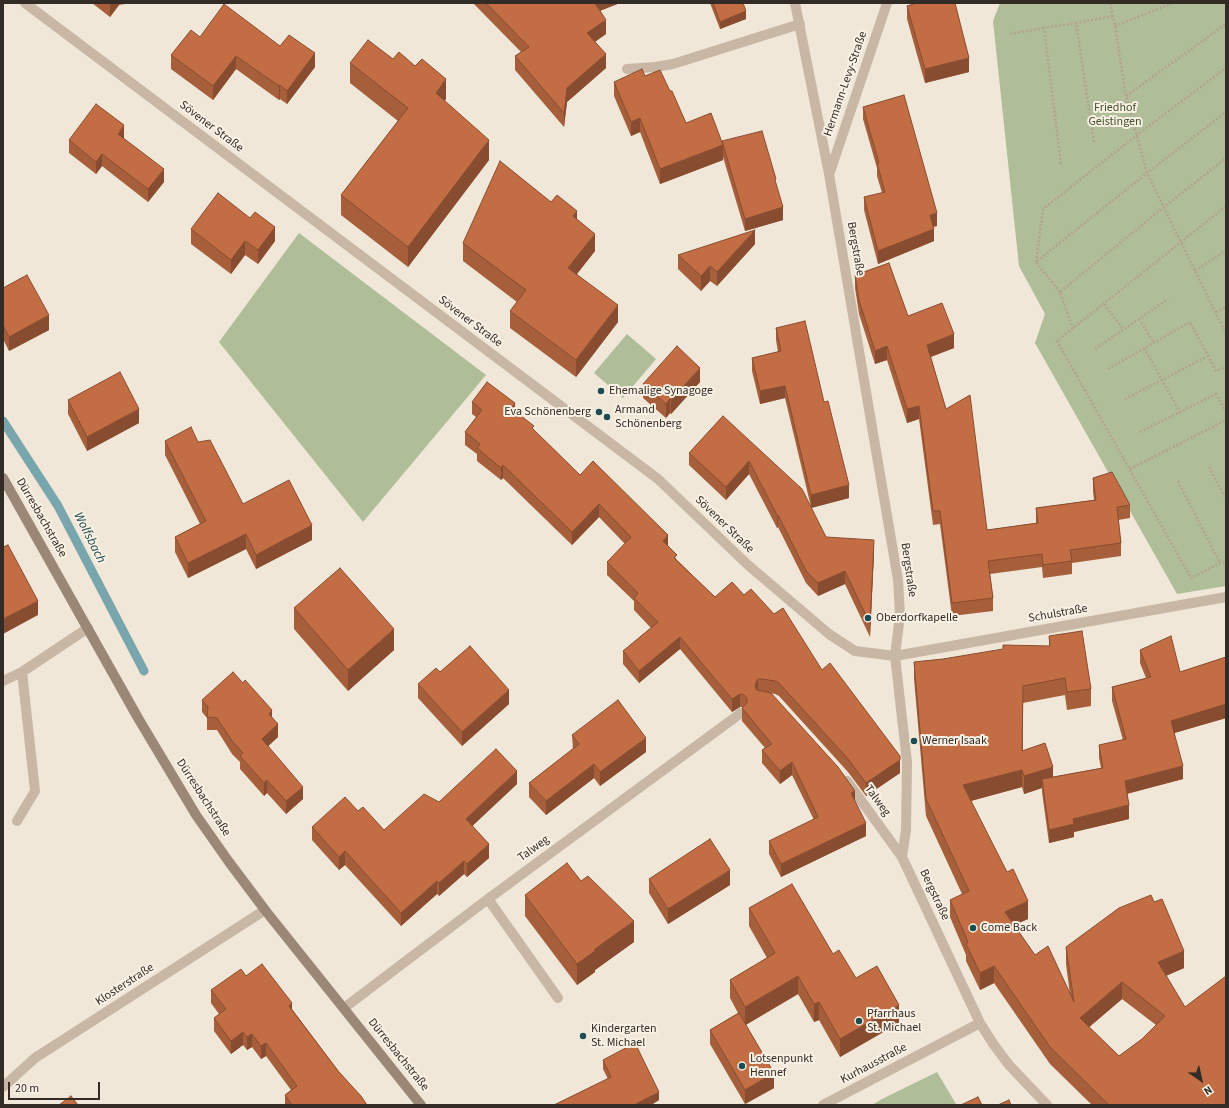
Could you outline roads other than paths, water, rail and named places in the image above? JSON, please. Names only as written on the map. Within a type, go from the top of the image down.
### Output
[{"type":"main road","name":"Dürresbachstraße","points":[[3,478],[138,718],[196,815],[265,910],[421,1105]]},
{"type":"street","name":"Sövener Straße","points":[[25,3],[658,479],[748,565],[829,634],[855,651],[895,656]]},
{"type":"street","name":"Bergstraße","points":[[795,3],[829,174],[898,580],[900,615],[895,656],[907,762],[906,830],[902,857],[980,1023],[1009,1065],[1047,1105]]},
{"type":"street","name":"Hermann-Levy-Straße","points":[[829,174],[887,3]]},
{"type":"street","points":[[627,69],[673,64],[800,24]]},
{"type":"street","name":"Schulstraße","points":[[895,656],[1226,597]]},
{"type":"street","points":[[3,681],[22,672],[88,628]]},
{"type":"street","points":[[17,821],[35,791],[22,672]]},
{"type":"street","name":"Talweg","points":[[344,1008],[488,899],[741,713]]},
{"type":"street","name":"Talweg","points":[[843,776],[902,857]]},
{"type":"street","points":[[488,899],[558,998]]},
{"type":"street","name":"Klosterstraße","points":[[3,1087],[35,1058],[265,910]]},
{"type":"street","name":"Kurhausstraße","points":[[823,1105],[980,1023]]},
{"type":"waterway","name":"Wolfsbach","points":[[3,421],[58,506],[144,671]]},
{"type":"place","name":"Ehemalige Synagoge","points":[[601,391]]},
{"type":"place","name":"Eva Schönenberg","points":[[599,412]]},
{"type":"place","name":"Armand Schönenberg","points":[[607,417]]},
{"type":"place","name":"Oberdorfkapelle","points":[[868,618]]},
{"type":"place","name":"Werner Isaak","points":[[914,741]]},
{"type":"place","name":"Come Back","points":[[973,928]]},
{"type":"place","name":"Pfarrhaus St. Michael","points":[[859,1021]]},
{"type":"place","name":"Kindergarten St. Michael","points":[[583,1036]]},
{"type":"place","name":"Lotsenpunkt Hennef","points":[[742,1066]]},
{"type":"park label","name":"Friedhof Geistingen","points":[[1115,115]]}]
